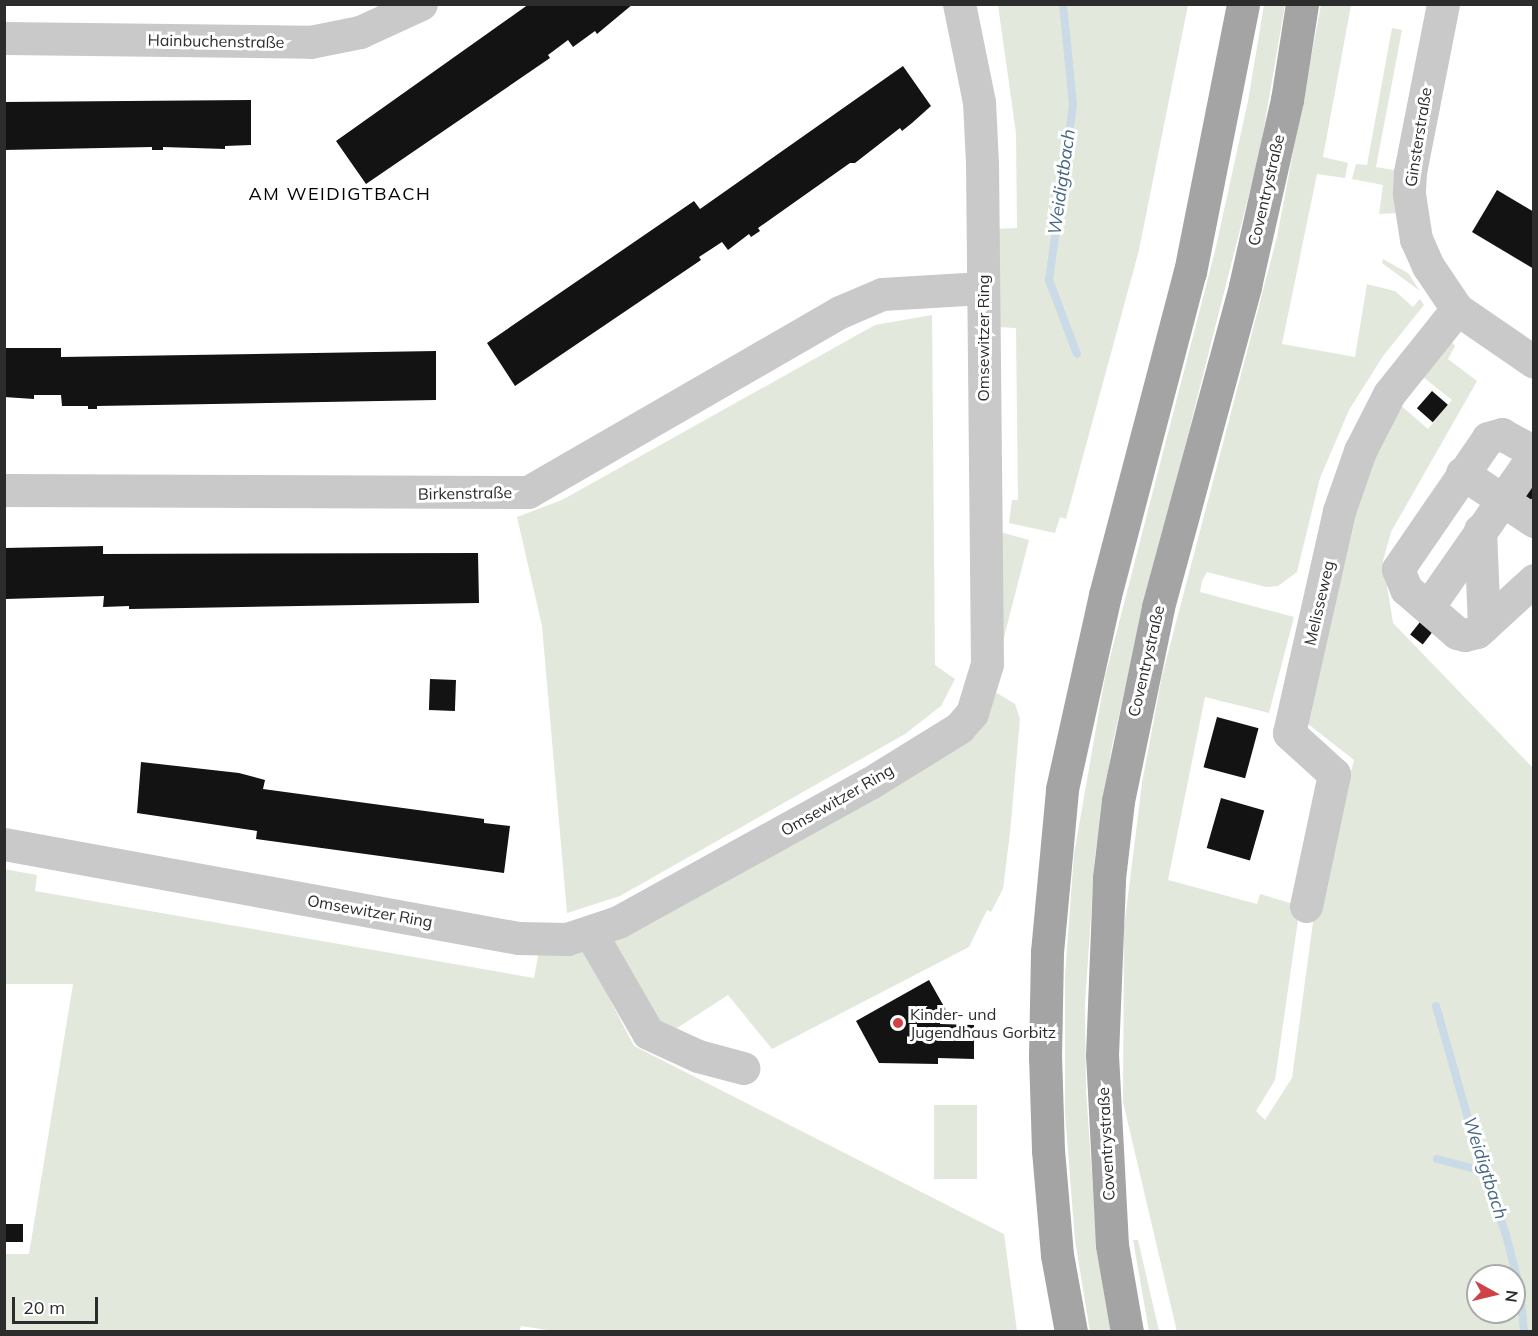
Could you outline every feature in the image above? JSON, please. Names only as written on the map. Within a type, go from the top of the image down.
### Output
[{"type":"main road","points":[[1071,1332],[1055,1231],[1045,1057],[1050,908],[1062,789],[1106,595],[1190,272],[1243,4]]},
{"type":"main road","name":"Coventrystraße","points":[[1127,1332],[1113,1245],[1102,1055],[1108,889],[1118,801],[1158,607],[1245,286],[1287,99],[1302,4]]},
{"type":"street","name":"Hainbuchenstraße","points":[[4,38],[310,42],[360,32],[421,4]]},
{"type":"street","name":"Omsewitzer Ring","points":[[4,844],[518,938],[567,939],[618,922],[870,783],[959,728],[972,713],[987,664],[979,102],[959,4]]},
{"type":"street","name":"Ginsterstraße","points":[[1443,4],[1409,194],[1416,239],[1438,284],[1457,309],[1533,362]]},
{"type":"street","name":"Birkenstraße","points":[[4,490],[528,492],[840,312],[882,294],[982,288]]},
{"type":"street","name":"Melisseweg","points":[[1306,906],[1334,774],[1289,733],[1340,511],[1360,452],[1389,394],[1457,309]]},
{"type":"street","points":[[1428,607],[1533,454],[1510,436],[1493,435],[1462,473],[1398,569],[1406,589],[1457,633],[1471,635],[1484,626],[1533,580]]},
{"type":"street","points":[[1462,473],[1533,521]]},
{"type":"street","points":[[1480,530],[1484,626]]},
{"type":"street","points":[[590,932],[648,1033],[698,1056],[743,1068]]},
{"type":"shaded area","points":[[998,5],[1188,5],[1139,250],[1066,519],[1060,517],[1055,533],[1009,523],[1012,500],[1018,500],[1016,328],[995,327],[995,229],[1017,228],[1016,133]]},
{"type":"shaded area","points":[[1264,5],[1285,5],[1260,151],[1138,631],[1112,746],[1095,856],[1085,1004],[1086,1090],[1096,1234],[1111,1331],[1090,1332],[1075,1240],[1065,1113],[1065,976],[1074,854],[1105,677],[1215,251],[1248,101]]},
{"type":"shaded area","points":[[1321,5],[1351,5],[1323,157],[1348,163],[1345,178],[1317,174],[1282,344],[1355,357],[1367,284],[1395,291],[1413,307],[1420,299],[1424,305],[1383,356],[1349,410],[1320,478],[1297,572],[1278,586],[1266,587],[1207,572],[1202,581],[1200,592],[1294,617],[1269,713],[1205,697],[1168,880],[1257,904],[1260,894],[1300,906],[1275,1080],[1256,1111],[1265,1120],[1292,1078],[1314,915],[1354,760],[1303,720],[1359,484],[1397,402],[1428,429],[1452,400],[1418,373],[1446,335],[1455,346],[1448,359],[1477,381],[1391,532],[1383,561],[1393,623],[1533,768],[1533,1331],[1177,1332],[1123,1102],[1124,928],[1142,783],[1162,676],[1277,237]]},
{"type":"shaded area","points":[[1392,28],[1402,30],[1376,167],[1399,171],[1400,213],[1379,214],[1383,185],[1352,179],[1356,164],[1367,165]]},
{"type":"shaded area","points":[[1383,259],[1408,273],[1420,291],[1382,263]]},
{"type":"shaded area","points":[[932,315],[935,665],[955,679],[941,706],[905,734],[620,896],[567,913],[542,626],[517,517],[562,500],[875,325]]},
{"type":"shaded area","points":[[997,531],[1029,540],[1002,645]]},
{"type":"shaded area","points":[[997,693],[1015,704],[1020,719],[1010,833],[1003,889],[991,912],[987,910],[969,947],[772,1049],[728,995],[677,1028],[657,1023],[613,942],[653,920]]},
{"type":"shaded area","points":[[4,869],[37,875],[35,891],[534,978],[539,951],[584,950],[634,1046],[1004,1234],[1017,1331],[561,1332],[521,1326],[519,1332],[5,1331],[5,1254],[29,1254],[73,984],[5,984]]},
{"type":"shaded area","points":[[934,1105],[977,1105],[977,1179],[934,1179]]},
{"type":"shaded area","points":[[1133,1240],[1138,1240],[1159,1331],[1149,1331]]},
{"type":"building","points":[[529,4],[633,4],[597,34],[595,31],[573,47],[568,40],[548,55],[550,58],[366,184],[336,141]]},
{"type":"building","points":[[903,66],[931,106],[912,123],[902,131],[900,128],[855,163],[850,163],[758,228],[760,231],[751,237],[749,234],[728,250],[722,242],[699,257],[701,260],[515,386],[487,343],[694,201],[700,209]]},
{"type":"building","points":[[251,100],[251,145],[225,146],[225,149],[163,147],[163,150],[152,150],[152,147],[4,150],[4,102]]},
{"type":"building","points":[[1497,190],[1534,212],[1534,269],[1472,232]]},
{"type":"building","points":[[4,348],[61,348],[61,357],[436,351],[436,400],[97,406],[97,409],[88,409],[88,406],[62,406],[61,395],[34,395],[34,399],[4,397]]},
{"type":"building","points":[[1432,391],[1448,405],[1433,422],[1417,408]]},
{"type":"building","points":[[1534,476],[1534,496],[1530,501],[1522,495]]},
{"type":"building","points":[[103,546],[103,554],[478,553],[479,603],[129,609],[129,606],[103,607],[104,596],[6,599],[4,548]]},
{"type":"building","points":[[1420,622],[1433,632],[1423,644],[1410,635]]},
{"type":"building","points":[[430,679],[456,680],[455,711],[429,710]]},
{"type":"building","points":[[1217,717],[1259,728],[1245,778],[1204,767]]},
{"type":"building","points":[[141,762],[239,773],[265,780],[263,789],[484,819],[484,823],[510,826],[504,873],[256,839],[257,831],[137,813]]},
{"type":"building","points":[[1221,798],[1264,810],[1250,860],[1207,848]]},
{"type":"building","name":"Kinder- und Jugendhaus Gorbitz","points":[[929,980],[946,1010],[940,1014],[940,1024],[974,1025],[974,1059],[938,1058],[938,1064],[879,1063],[856,1021]]},
{"type":"building","points":[[6,1224],[23,1224],[23,1242],[6,1242]]},
{"type":"waterway","name":"Weidigtbach","points":[[1063,4],[1073,105],[1049,280],[1077,354]]},
{"type":"waterway","name":"Weidigtbach","points":[[1436,1006],[1483,1171],[1506,1235],[1520,1289],[1524,1332]]},
{"type":"waterway","points":[[1437,1159],[1483,1171]]},
{"type":"place","name":"Kinder- und Jugendhaus Gorbitz","points":[[898,1023]]},
{"type":"district","name":"AM WEIDIGTBACH","points":[[340,194]]}]
